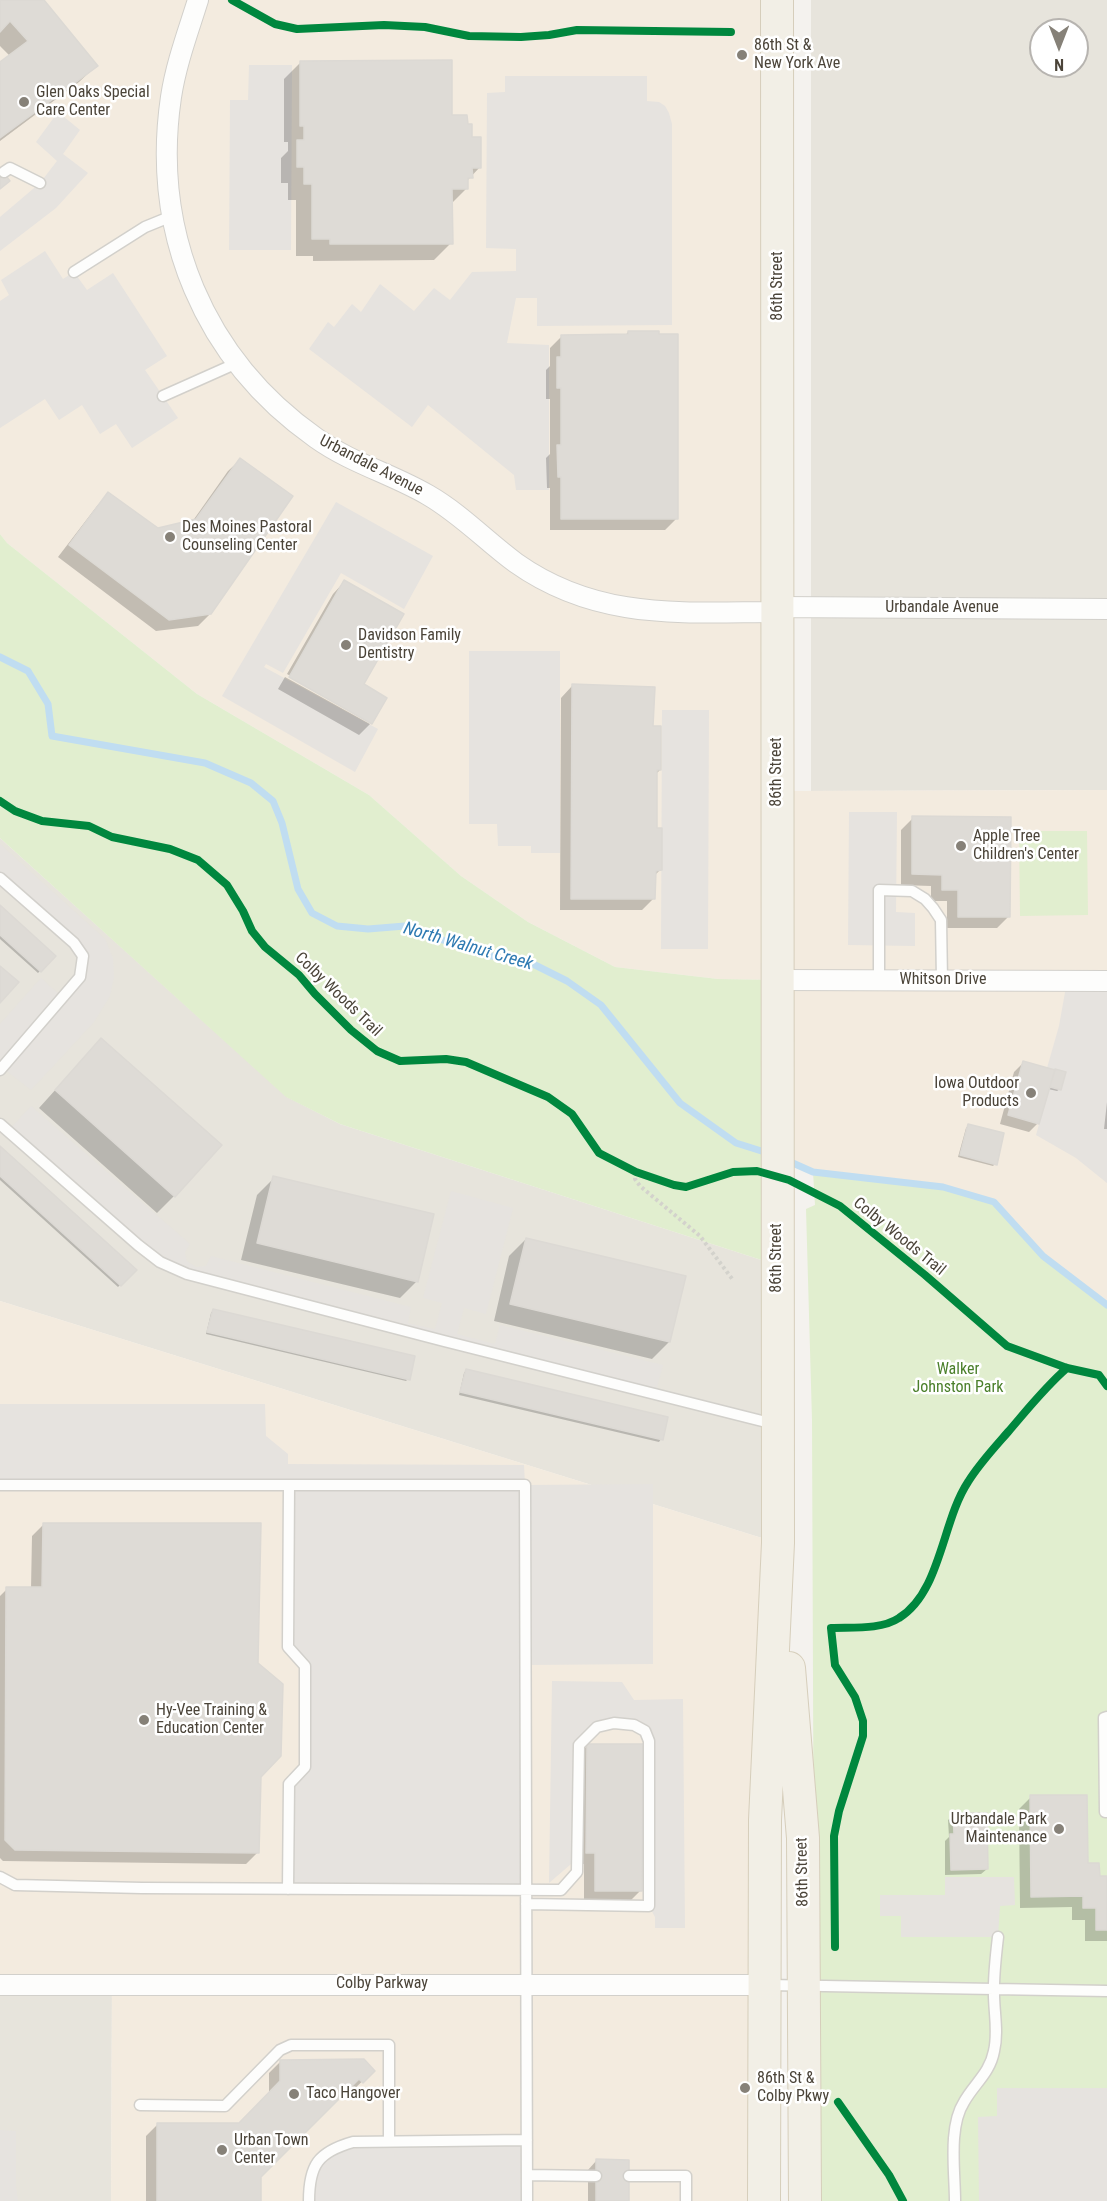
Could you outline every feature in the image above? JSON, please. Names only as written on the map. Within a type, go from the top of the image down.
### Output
[{"type":"main road","name":"86th Street","points":[[764,2201],[765,1820],[778,1543],[777,0]]},
{"type":"main road","name":"86th Street","points":[[778,1543],[803,1838],[806,2201]]},
{"type":"street","name":"Urbandale Avenue","points":[[198,0],[171,94],[167,148],[167,180],[172,216],[186,271],[200,302],[225,347],[237,363],[284,414],[318,440],[359,463],[428,495],[460,516],[515,562],[546,581],[579,596],[616,607],[666,612],[777,609],[1107,609]]},
{"type":"street","name":"Whitson Drive","points":[[778,980],[1107,981]]},
{"type":"street","name":"Colby Parkway","points":[[0,1985],[764,1985]]},
{"type":"lane","points":[[4,172],[10,168],[40,183]]},
{"type":"lane","points":[[74,272],[146,227],[172,216]]},
{"type":"lane","points":[[163,396],[237,363]]},
{"type":"lane","points":[[0,878],[74,943],[82,956],[80,977],[0,1070]]},
{"type":"lane","points":[[879,980],[879,890],[912,891],[925,899],[933,908],[941,920],[942,980]]},
{"type":"lane","points":[[0,1124],[138,1245],[160,1262],[187,1274],[489,1353],[777,1424]]},
{"type":"lane","points":[[0,1485],[525,1485],[527,2201]]},
{"type":"lane","points":[[288,1889],[289,1784],[305,1767],[305,1666],[288,1647],[289,1485]]},
{"type":"lane","points":[[1107,1718],[1104,1718],[1105,1812],[1107,1812]]},
{"type":"lane","points":[[0,1877],[15,1885],[561,1890],[578,1872],[579,1745],[597,1726],[614,1723],[634,1725],[645,1731],[649,1741],[649,1906],[526,1904]]},
{"type":"lane","points":[[955,2201],[954,2129],[957,2117],[963,2102],[983,2078],[994,2054],[996,2021],[994,1989],[998,1937]]},
{"type":"lane","points":[[764,1985],[1107,1991]]},
{"type":"lane","points":[[140,2105],[225,2106],[280,2050],[291,2045],[389,2045],[388,2141]]},
{"type":"lane","points":[[309,2201],[309,2178],[317,2163],[332,2148],[353,2142],[527,2140]]},
{"type":"lane","points":[[527,2175],[596,2176]]},
{"type":"lane","points":[[629,2176],[686,2176],[686,2201]]},
{"type":"path","points":[[626,1167],[644,1175]]},
{"type":"path","points":[[636,1172],[635,1179],[640,1186],[700,1236],[733,1280]]},
{"type":"shaded area","points":[[0,0],[777,0],[778,791],[1107,790],[1107,1305],[1043,1256],[1017,1226],[889,1182],[813,1172],[777,1156],[778,980],[718,979],[615,967],[528,922],[461,876],[369,795],[197,694],[7,543],[0,534]]},
{"type":"shaded area","points":[[811,0],[1107,0],[1107,790],[811,791]]},
{"type":"shaded area","points":[[249,65],[292,65],[291,250],[229,250],[230,100],[248,100]]},
{"type":"shaded area","points":[[505,76],[647,76],[647,101],[659,102],[665,106],[672,124],[672,325],[537,326],[537,298],[516,298],[507,343],[549,345],[549,490],[516,490],[514,475],[428,405],[412,427],[309,349],[328,322],[334,327],[352,304],[361,312],[380,284],[414,311],[434,288],[450,300],[472,272],[516,271],[516,249],[486,248],[487,93],[505,92]]},
{"type":"shaded area","points":[[58,112],[80,130],[63,154],[88,173],[56,208],[0,251],[0,217],[40,183],[57,161],[36,142]]},
{"type":"shaded area","points":[[45,251],[63,279],[74,272],[87,290],[113,273],[167,356],[145,370],[178,418],[132,448],[116,424],[100,434],[82,405],[59,420],[45,399],[0,428],[0,301],[9,295],[1,280]]},
{"type":"shaded area","points":[[336,502],[433,556],[404,609],[341,573],[283,673],[266,664],[264,667],[378,729],[355,772],[222,696]]},
{"type":"shaded area","points":[[469,651],[560,651],[560,853],[531,853],[531,846],[498,846],[497,824],[469,824]]},
{"type":"shaded area","points":[[662,710],[709,710],[708,949],[661,949]]},
{"type":"shaded area","points":[[849,812],[897,812],[896,912],[915,913],[915,946],[848,945]]},
{"type":"shaded area","points":[[0,838],[287,1097],[340,1124],[777,1265],[778,1543],[0,1301]]},
{"type":"shaded area","points":[[0,844],[105,939],[113,958],[114,978],[110,996],[94,1022],[31,1090],[3,1068],[0,1070],[0,1024],[41,978],[62,997],[80,977],[83,956],[0,878]]},
{"type":"shaded area","points":[[1067,981],[1107,981],[1107,1183],[1076,1158],[1036,1135],[1054,1071],[1047,1068],[1059,1026]]},
{"type":"shaded area","points":[[31,1106],[190,1244],[185,1252],[187,1261],[196,1267],[206,1266],[211,1256],[411,1307],[408,1323],[435,1329],[442,1303],[423,1298],[451,1191],[513,1208],[486,1314],[464,1308],[457,1334],[495,1344],[500,1325],[663,1365],[655,1395],[160,1262],[8,1131]]},
{"type":"shaded area","points":[[0,1301],[778,1543],[764,2201],[111,2201],[112,1985],[0,1984]]},
{"type":"shaded area","points":[[0,1404],[265,1404],[266,1436],[288,1454],[288,1464],[524,1465],[525,1485],[653,1484],[653,1664],[525,1665],[526,1890],[288,1889],[289,1784],[305,1767],[305,1666],[288,1647],[289,1485],[0,1485]]},
{"type":"shaded area","points":[[552,1681],[622,1682],[634,1700],[683,1699],[685,1928],[655,1928],[655,1917],[649,1906],[645,1731],[597,1727],[579,1745],[578,1858],[549,1883]]},
{"type":"shaded area","points":[[945,1877],[1014,1877],[1015,1905],[1000,1906],[998,1937],[901,1937],[901,1916],[880,1916],[880,1895],[945,1895]]},
{"type":"shaded area","points":[[0,1984],[112,1984],[111,2201],[0,2201]]},
{"type":"shaded area","points":[[997,2088],[1107,2088],[1107,2201],[979,2201],[978,2117],[997,2116]]},
{"type":"shaded area","points":[[0,2130],[16,2131],[18,2201],[0,2201]]},
{"type":"shaded area","points":[[527,2140],[527,2201],[309,2201],[317,2163],[332,2148]]},
{"type":"green space","points":[[0,534],[7,543],[197,694],[369,795],[461,876],[528,922],[615,967],[718,979],[778,980],[777,1265],[340,1124],[286,1097],[0,838]]},
{"type":"green space","points":[[1019,831],[1087,831],[1088,915],[1020,916]]},
{"type":"green space","name":"Walker Johnston Park","points":[[813,1172],[943,1187],[994,1202],[1043,1256],[1107,1305],[1107,2201],[815,2201],[812,1420],[806,1209],[815,1205]]},
{"type":"building","name":"Glen Oaks Special Care Center","points":[[0,0],[44,0],[98,66],[0,138],[0,62],[28,41],[10,21],[0,32]]},
{"type":"building","points":[[452,60],[452,115],[467,115],[468,124],[472,124],[472,137],[481,137],[481,168],[472,168],[473,178],[468,178],[468,189],[452,189],[453,244],[330,244],[330,239],[312,239],[312,184],[304,184],[304,167],[297,167],[297,140],[304,140],[304,126],[300,126],[300,61]]},
{"type":"building","points":[[0,168],[10,181],[0,189]]},
{"type":"building","points":[[628,331],[659,331],[659,334],[678,334],[678,519],[561,519],[561,477],[558,477],[557,445],[561,445],[561,388],[557,388],[557,357],[561,357],[561,335],[628,334]]},
{"type":"building","name":"Des Moines Pastoral Counseling Center","points":[[240,458],[293,496],[211,614],[169,620],[69,545],[108,492],[158,528],[196,519]]},
{"type":"building","name":"Davidson Family Dentistry","points":[[344,580],[404,614],[364,684],[387,698],[372,724],[289,677]]},
{"type":"building","points":[[572,684],[655,687],[653,726],[661,726],[661,770],[657,770],[657,828],[662,828],[662,870],[656,871],[655,899],[571,899]]},
{"type":"building","name":"Apple Tree Children's Center","points":[[912,816],[1011,817],[1010,917],[958,917],[958,890],[942,890],[942,875],[912,874]]},
{"type":"building","points":[[0,905],[56,956],[41,972],[0,935]]},
{"type":"building","points":[[0,966],[19,982],[0,1003]]},
{"type":"building","points":[[101,1038],[222,1145],[175,1197],[55,1090]]},
{"type":"building","name":"Iowa Outdoor Products","points":[[1023,1061],[1055,1070],[1039,1124],[1008,1115]]},
{"type":"building","points":[[1055,1069],[1066,1072],[1061,1090],[1050,1087]]},
{"type":"building","points":[[968,1124],[1004,1133],[997,1165],[960,1155]]},
{"type":"building","points":[[0,1146],[137,1270],[121,1286],[0,1176]]},
{"type":"building","points":[[273,1176],[434,1214],[418,1282],[257,1243]]},
{"type":"building","points":[[526,1238],[686,1276],[670,1342],[510,1304]]},
{"type":"building","points":[[213,1309],[415,1356],[410,1380],[207,1332]]},
{"type":"building","points":[[466,1369],[668,1417],[663,1440],[460,1392]]},
{"type":"building","name":"Hy-Vee Training & Education Center","points":[[43,1523],[261,1523],[258,1663],[283,1684],[281,1756],[261,1777],[259,1853],[15,1850],[5,1840],[6,1587],[42,1587]]},
{"type":"building","points":[[587,1744],[643,1744],[642,1891],[595,1891],[595,1853],[586,1853]]},
{"type":"building","name":"Urbandale Park Maintenance","points":[[1030,1795],[1087,1795],[1088,1863],[1099,1863],[1100,1876],[1107,1876],[1107,1930],[1096,1930],[1096,1908],[1083,1908],[1083,1896],[1031,1897]]},
{"type":"building","points":[[953,1813],[987,1813],[988,1869],[951,1870],[950,1834],[954,1834]]},
{"type":"building","name":"Urban Town Center","points":[[364,2059],[375,2071],[363,2083],[359,2079],[261,2177],[261,2201],[157,2201],[157,2123],[239,2123],[280,2081],[280,2060]]},
{"type":"building","points":[[596,2159],[629,2160],[629,2201],[596,2201]]},
{"type":"waterway","name":"North Walnut Creek","points":[[0,657],[28,671],[48,704],[52,736],[205,763],[251,783],[273,801],[282,823],[298,889],[312,913],[337,926],[368,929],[405,926],[478,953],[535,965],[567,981],[601,1005],[680,1103],[736,1143],[771,1154]]},
{"type":"waterway","name":"North Walnut Creek","points":[[786,1160],[813,1172],[943,1187],[994,1202],[1043,1256],[1107,1305]]},
{"type":"cycle path","points":[[232,0],[275,24],[297,29],[384,25],[425,27],[469,36],[521,37],[577,30],[731,32]]},
{"type":"cycle path","name":"Colby Woods Trail","points":[[0,801],[15,811],[42,821],[89,826],[112,837],[170,849],[198,860],[227,885],[252,931],[265,947],[299,975],[351,1030],[377,1051],[400,1061],[446,1059],[466,1062],[548,1097],[572,1114],[599,1153],[636,1172],[674,1185],[686,1187],[733,1172],[757,1171],[789,1180],[840,1206],[1007,1346],[1067,1368],[1099,1375],[1107,1386]]},
{"type":"cycle path","points":[[835,1947],[834,1836],[839,1811],[863,1736],[863,1721],[855,1697],[835,1665],[831,1628],[866,1627],[892,1622],[913,1606],[924,1591],[932,1574],[959,1498],[972,1475],[1036,1399],[1067,1368]]},
{"type":"cycle path","points":[[838,2102],[889,2175],[903,2201]]},
{"type":"place","name":"86th St & New York Ave","points":[[742,55]]},
{"type":"place","name":"Glen Oaks Special Care Center","points":[[24,102]]},
{"type":"place","name":"Des Moines Pastoral Counseling Center","points":[[170,537]]},
{"type":"place","name":"Davidson Family Dentistry","points":[[346,645]]},
{"type":"place","name":"Apple Tree Children's Center","points":[[961,846]]},
{"type":"place","name":"Iowa Outdoor Products","points":[[1031,1093]]},
{"type":"place","name":"Hy-Vee Training & Education Center","points":[[144,1720]]},
{"type":"place","name":"Urbandale Park Maintenance","points":[[1059,1829]]},
{"type":"place","name":"86th St & Colby Pkwy","points":[[745,2088]]},
{"type":"place","name":"Taco Hangover","points":[[294,2094]]},
{"type":"place","name":"Urban Town Center","points":[[222,2150]]}]
